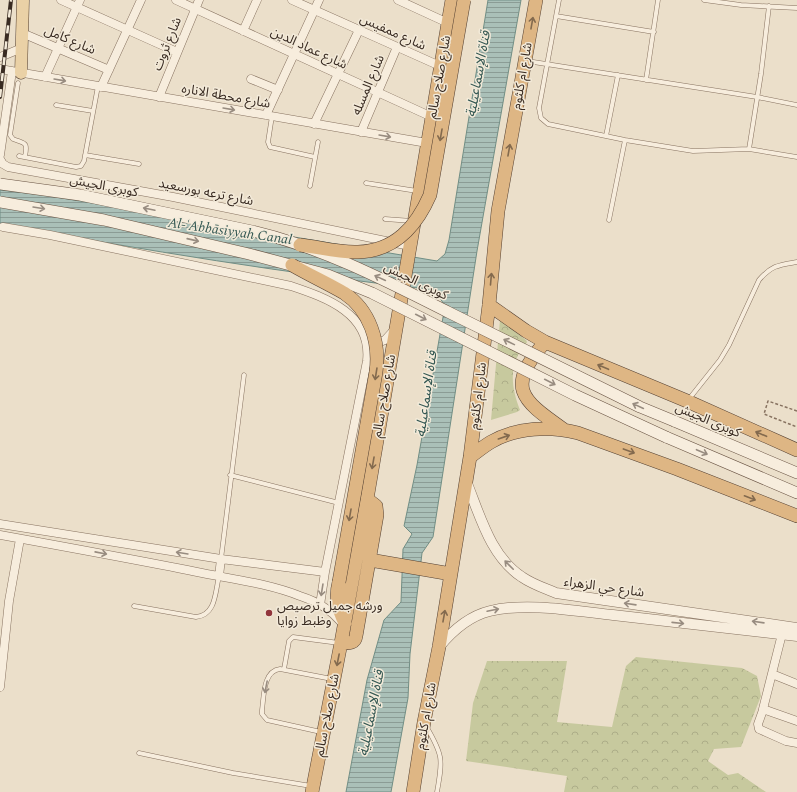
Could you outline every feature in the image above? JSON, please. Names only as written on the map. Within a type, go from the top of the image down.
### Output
[{"type":"highway","name":"شارع صلاح سالم","points":[[313,789],[367,499],[452,0]]},
{"type":"highway","points":[[300,245],[347,252],[379,249],[406,233],[420,216],[430,195],[464,0]]},
{"type":"highway","name":"شارع ام كلثوم","points":[[413,792],[424,722],[439,647],[470,457],[489,305],[498,211],[536,0]]},
{"type":"highway","points":[[292,266],[344,293],[354,302],[366,318],[376,341],[376,372],[337,589],[337,603],[344,624]]},
{"type":"highway","points":[[489,305],[526,331],[545,342],[687,401],[797,450]]},
{"type":"highway","points":[[545,342],[532,358],[524,372],[522,383],[524,393],[532,406],[563,429]]},
{"type":"highway","points":[[470,457],[491,442],[513,434],[537,428],[563,429],[677,469],[797,516]]},
{"type":"highway","points":[[341,643],[352,643],[356,639],[375,561],[377,512],[376,506],[367,499]]},
{"type":"highway","points":[[375,561],[451,574]]},
{"type":"main road","points":[[17,75],[22,48],[23,0]]},
{"type":"main road","name":"كوبرى الجيش","points":[[0,184],[58,191],[105,200],[275,236],[300,245],[377,276],[640,407],[797,473]]},
{"type":"main road","points":[[0,202],[104,220],[249,254],[328,275],[372,293],[575,395],[666,437],[797,493]]},
{"type":"street","points":[[61,0],[78,3],[177,52]]},
{"type":"street","points":[[100,86],[109,70],[141,0]]},
{"type":"street","name":"شارع عماد الدين","points":[[176,0],[432,117]]},
{"type":"street","name":"شارع ثروت","points":[[158,97],[198,0]]},
{"type":"street","points":[[242,31],[257,0]]},
{"type":"street","name":"شارع ممفيس","points":[[292,0],[440,66]]},
{"type":"street","points":[[269,116],[278,90],[319,0]]},
{"type":"street","points":[[398,0],[448,23]]},
{"type":"street","points":[[45,77],[78,3]]},
{"type":"street","points":[[314,124],[359,30]]},
{"type":"street","name":"شارع كامل","points":[[22,32],[109,70]]},
{"type":"street","name":"شارع المسله","points":[[361,132],[397,47]]},
{"type":"street","points":[[0,57],[22,48]]},
{"type":"street","name":"شارع محطة الاناره","points":[[0,68],[17,75],[45,77],[100,86],[428,143]]},
{"type":"street","points":[[0,155],[17,75]]},
{"type":"street","points":[[251,79],[278,90]]},
{"type":"street","name":"شارع ترعه بورسعيد","points":[[0,159],[3,164],[8,167],[173,197],[410,246]]},
{"type":"street","points":[[3,227],[50,235],[291,286],[317,295],[344,309],[353,318],[362,329],[368,345],[367,361],[325,572],[320,605]]},
{"type":"street","points":[[368,345],[377,344],[385,340],[392,333],[397,324]]},
{"type":"street","name":"شارع حي الزهراء","points":[[466,481],[489,536],[502,559],[521,577],[532,583],[556,593],[797,628]]},
{"type":"street","points":[[0,524],[221,559],[325,572]]},
{"type":"street","points":[[0,535],[219,576],[287,591],[300,595],[320,605],[344,624]]},
{"type":"street","points":[[63,546],[65,535]]},
{"type":"street","points":[[0,687],[9,601],[20,539]]},
{"type":"street","points":[[219,576],[221,559]]},
{"type":"street","points":[[553,609],[556,593]]},
{"type":"street","name":"شارع حي الزهراء","points":[[439,647],[449,635],[474,617],[489,611],[504,608],[553,609],[797,636]]},
{"type":"street","points":[[782,634],[763,710],[758,724],[759,729],[786,741],[797,743]]},
{"type":"street","points":[[772,674],[797,684]]},
{"type":"street","points":[[763,710],[797,721]]},
{"type":"lane","points":[[559,0],[538,108],[542,118],[548,124],[625,140],[693,151],[749,149],[797,157]]},
{"type":"lane","points":[[646,80],[658,0]]},
{"type":"lane","points":[[704,0],[741,5],[797,8]]},
{"type":"lane","points":[[749,149],[764,52],[769,6]]},
{"type":"lane","points":[[556,16],[654,32]]},
{"type":"lane","points":[[524,61],[757,97],[797,105]]},
{"type":"lane","points":[[17,75],[10,135],[13,139],[26,144],[27,148],[25,157]]},
{"type":"lane","points":[[606,136],[618,75]]},
{"type":"lane","points":[[19,156],[79,167],[83,164],[93,111],[100,86]]},
{"type":"lane","points":[[56,105],[93,111]]},
{"type":"lane","points":[[269,116],[268,142],[270,147],[315,157]]},
{"type":"lane","points":[[610,220],[625,140]]},
{"type":"lane","points":[[310,186],[318,142]]},
{"type":"lane","points":[[85,155],[139,164]]},
{"type":"lane","points":[[366,183],[419,191]]},
{"type":"lane","points":[[385,219],[414,221]]},
{"type":"lane","points":[[687,401],[720,360],[729,345],[759,280],[765,273],[775,266],[797,262]]},
{"type":"lane","points":[[221,559],[230,475],[244,375]]},
{"type":"lane","points":[[230,475],[339,503]]},
{"type":"lane","points":[[134,606],[196,617],[202,616],[211,608],[219,576]]},
{"type":"lane","points":[[284,669],[289,641],[293,637],[341,643]]},
{"type":"lane","points":[[324,732],[271,722],[264,718],[262,710],[268,677],[273,671],[284,669],[334,680]]},
{"type":"lane","points":[[424,722],[438,746],[441,756],[442,768],[437,792]]},
{"type":"lane","points":[[139,753],[313,789]]},
{"type":"path","points":[[797,411],[768,401],[764,414],[797,427]]},
{"type":"green space","points":[[500,320],[527,342],[515,362],[513,376],[515,396],[520,410],[491,420]]},
{"type":"green space","points":[[636,657],[742,668],[757,676],[761,696],[741,747],[714,749],[708,761],[728,775],[738,773],[766,792],[564,792],[567,776],[466,761],[473,703],[487,661],[567,661],[557,722],[612,727],[626,666]]},
{"type":"water","points":[[488,0],[521,0],[477,251],[433,537],[422,553],[410,654],[408,698],[391,792],[346,792],[367,680],[384,620],[401,602],[403,549],[412,534],[404,526],[417,465],[445,306],[435,290],[326,277],[217,261],[0,224],[0,190],[44,195],[437,261],[445,254],[449,240]]},
{"type":"railway","points":[[0,97],[11,0]]},
{"type":"place","name":"ورشه جميل ترصيص وظبط زوايا","points":[[269,613]]},
{"type":"water label","name":"قناة الإسماعيلية","points":[[478,74]]},
{"type":"water label","name":"Al-ʿAbbāsiyyah Canal","points":[[230,231]]},
{"type":"water label","name":"قناة الإسماعيلية","points":[[426,394]]},
{"type":"water label","name":"قناة الإسماعيلية","points":[[371,713]]}]
